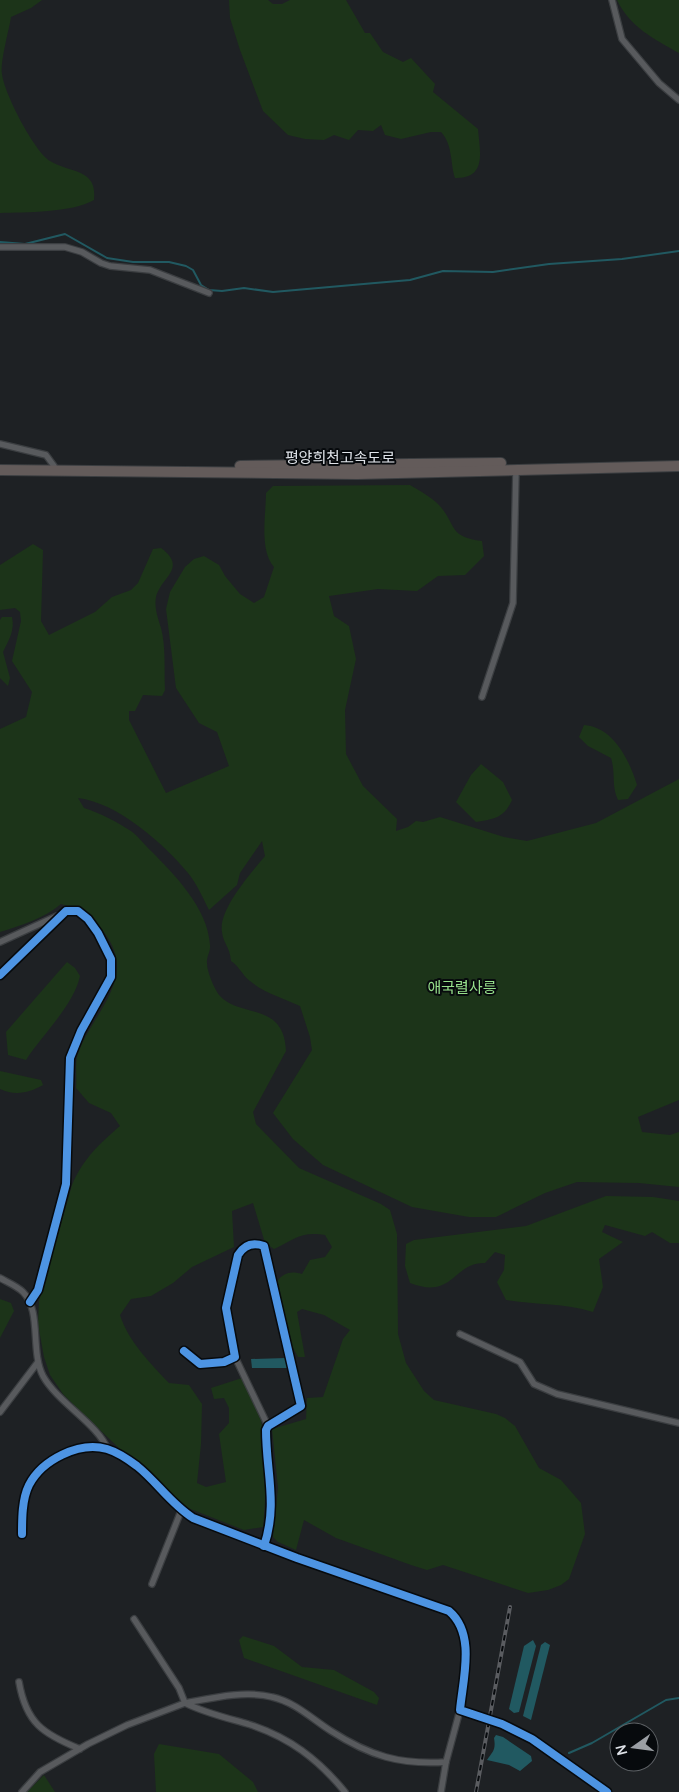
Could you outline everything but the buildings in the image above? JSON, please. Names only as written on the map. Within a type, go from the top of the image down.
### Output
[{"type":"highway","name":"평양희천고속도로","points":[[0,465],[679,460]]},
{"type":"highway","name":"평양희천고속도로","points":[[0,470],[357,474],[679,466]]},
{"type":"street","points":[[612,0],[622,39],[659,83],[679,100]]},
{"type":"street","points":[[0,247],[65,247],[82,252],[101,264],[150,270],[208,293]]},
{"type":"street","points":[[0,444],[46,455],[54,466]]},
{"type":"street","points":[[482,697],[513,603],[516,470]]},
{"type":"street","points":[[0,942],[66,911],[78,911],[88,919],[107,947],[111,959],[111,977],[81,1031],[70,1058],[66,1184],[38,1290],[30,1302]]},
{"type":"street","points":[[0,975],[60,915]]},
{"type":"street","points":[[264,1546],[270,1527],[272,1511],[266,1437],[268,1426],[235,1357],[226,1308],[238,1255],[243,1248],[258,1244],[264,1246],[302,1406],[268,1426]]},
{"type":"street","points":[[0,1278],[22,1291],[30,1302],[38,1362],[44,1377],[65,1404],[104,1440],[108,1450]]},
{"type":"street","points":[[460,1334],[520,1362],[534,1384],[557,1394],[679,1423]]},
{"type":"street","points":[[184,1351],[200,1364],[224,1362],[235,1357]]},
{"type":"street","points":[[0,1412],[38,1362]]},
{"type":"street","points":[[22,1534],[22,1513],[29,1486],[41,1471],[57,1457],[68,1453],[82,1449],[108,1450],[137,1466],[181,1511],[193,1518],[264,1546],[433,1604],[448,1611],[458,1618],[464,1631],[466,1645],[460,1710],[440,1792]]},
{"type":"street","points":[[152,1584],[181,1511]]},
{"type":"street","points":[[134,1619],[179,1688],[185,1703],[251,1725],[292,1742],[310,1754],[345,1792]]},
{"type":"street","points":[[18,1682],[24,1708],[39,1728],[48,1735],[80,1748]]},
{"type":"street","points":[[22,1792],[40,1772],[80,1748],[128,1725],[185,1703],[224,1695],[272,1696],[299,1708],[331,1731],[370,1753],[425,1764],[446,1762]]},
{"type":"street","points":[[460,1710],[495,1721],[532,1739],[607,1792]]},
{"type":"green space","points":[[0,0],[42,0],[31,8],[11,17],[3,54],[2,74],[4,83],[21,121],[36,146],[50,161],[87,177],[94,190],[94,200],[61,210],[0,213]]},
{"type":"green space","points":[[229,0],[268,0],[273,4],[282,4],[290,0],[346,0],[365,33],[370,33],[383,52],[403,62],[411,58],[435,84],[433,92],[478,129],[480,155],[477,169],[465,177],[455,178],[448,142],[441,132],[431,132],[401,139],[385,135],[381,125],[373,131],[358,130],[349,140],[334,135],[324,140],[305,139],[288,135],[263,111],[230,18]]},
{"type":"green space","points":[[617,0],[679,0],[679,53],[636,25]]},
{"type":"green space","name":"애국렬사릉","points":[[410,485],[439,505],[458,533],[471,539],[482,541],[484,556],[465,575],[438,576],[417,591],[378,589],[329,596],[334,616],[349,626],[356,659],[345,710],[346,754],[363,786],[397,819],[396,831],[408,827],[416,821],[423,822],[440,817],[504,837],[527,841],[596,823],[679,779],[679,1100],[638,1117],[642,1132],[670,1135],[679,1132],[679,1187],[639,1183],[577,1182],[545,1193],[496,1217],[469,1217],[412,1207],[323,1165],[293,1139],[273,1113],[312,1050],[300,1006],[267,992],[247,979],[231,961],[222,932],[222,923],[230,903],[265,856],[262,841],[240,873],[237,885],[209,910],[188,873],[153,837],[124,816],[109,808],[93,801],[78,798],[84,808],[108,818],[134,833],[188,893],[203,918],[208,931],[210,947],[207,967],[219,995],[238,1007],[260,1013],[278,1025],[283,1035],[286,1051],[253,1112],[256,1124],[299,1168],[381,1204],[390,1210],[397,1234],[398,1334],[406,1363],[424,1391],[434,1400],[496,1414],[505,1418],[515,1426],[539,1468],[561,1480],[581,1503],[585,1534],[569,1579],[561,1585],[548,1590],[528,1593],[443,1565],[427,1570],[411,1565],[336,1538],[304,1520],[296,1550],[278,1542],[273,1537],[278,1488],[272,1429],[306,1419],[307,1398],[323,1397],[343,1339],[350,1330],[324,1315],[302,1309],[297,1312],[305,1357],[298,1357],[290,1342],[277,1282],[288,1273],[302,1274],[310,1260],[325,1257],[332,1247],[325,1235],[303,1235],[274,1249],[265,1243],[253,1203],[232,1211],[234,1247],[192,1267],[173,1283],[151,1296],[131,1299],[120,1315],[128,1334],[155,1368],[169,1383],[189,1385],[202,1404],[201,1444],[197,1483],[206,1487],[226,1482],[219,1434],[229,1423],[229,1408],[224,1398],[214,1399],[211,1388],[242,1378],[261,1421],[265,1445],[266,1473],[263,1527],[244,1530],[188,1508],[170,1495],[140,1464],[121,1450],[63,1394],[50,1375],[44,1357],[38,1324],[39,1301],[72,1185],[81,1167],[92,1153],[120,1126],[111,1113],[89,1103],[76,1088],[77,1057],[83,1041],[108,997],[117,967],[114,952],[101,927],[83,911],[61,904],[40,918],[0,932],[0,729],[26,717],[32,692],[12,661],[21,621],[20,612],[15,608],[0,610],[0,565],[33,544],[43,550],[41,621],[49,635],[95,612],[112,597],[131,590],[138,583],[153,549],[161,548],[169,555],[173,567],[156,597],[157,613],[164,642],[165,690],[162,696],[143,695],[135,711],[129,711],[129,720],[166,793],[229,766],[217,732],[199,723],[176,688],[166,609],[170,592],[185,567],[194,559],[204,556],[219,565],[225,576],[240,594],[254,603],[264,597],[274,567],[266,551],[264,532],[266,493],[273,486]]},
{"type":"green space","points":[[2,617],[12,617],[13,622],[11,635],[3,652],[10,678],[8,686],[0,678],[0,620]]},
{"type":"green space","points":[[584,725],[594,727],[611,738],[624,755],[637,785],[628,799],[618,800],[611,758],[588,746],[579,737]]},
{"type":"green space","points":[[481,764],[503,782],[512,800],[506,811],[498,817],[476,822],[456,802],[471,775]]},
{"type":"green space","points":[[67,962],[75,968],[80,976],[71,998],[57,1020],[26,1060],[8,1055],[6,1032]]},
{"type":"green space","points":[[0,1071],[41,1080],[43,1085],[22,1093],[6,1091],[0,1089]]},
{"type":"green space","points":[[606,1196],[653,1197],[679,1201],[679,1243],[670,1243],[652,1232],[645,1236],[605,1225],[602,1232],[623,1242],[599,1259],[603,1287],[593,1312],[571,1307],[506,1300],[497,1282],[504,1270],[505,1255],[495,1252],[485,1263],[474,1264],[466,1268],[445,1284],[436,1287],[425,1287],[410,1283],[405,1266],[406,1244],[414,1240],[526,1226]]},
{"type":"green space","points":[[0,1299],[11,1303],[14,1311],[0,1338]]},
{"type":"green space","points":[[243,1636],[274,1646],[302,1667],[334,1670],[374,1692],[379,1698],[377,1705],[244,1658],[239,1640]]},
{"type":"green space","points":[[159,1744],[219,1754],[253,1782],[258,1792],[156,1792],[154,1754]]},
{"type":"green space","points":[[44,1775],[55,1792],[27,1792]]},
{"type":"water","points":[[286,1358],[287,1368],[252,1368],[251,1359]]},
{"type":"water","points":[[533,1640],[536,1646],[519,1712],[514,1713],[509,1709],[524,1646]]},
{"type":"water","points":[[545,1642],[550,1645],[531,1720],[523,1716],[541,1645]]},
{"type":"water","points":[[496,1735],[503,1737],[531,1756],[532,1761],[520,1771],[509,1765],[487,1760],[495,1745],[494,1738]]},
{"type":"waterway","points":[[0,242],[25,244],[65,234],[107,258],[133,262],[169,262],[186,266],[193,270],[201,285],[209,290],[222,291],[244,288],[273,292],[410,280],[443,271],[493,272],[549,264],[622,259],[679,251]]},
{"type":"waterway","points":[[569,1753],[592,1743],[666,1700],[679,1698]]},
{"type":"railway","points":[[476,1792],[510,1607]]},
{"type":"cycle path","points":[[0,975],[66,911],[78,911],[88,919],[98,933],[111,959],[111,977],[81,1031],[70,1058],[66,1184],[38,1290],[30,1302]]},
{"type":"cycle path","points":[[184,1351],[200,1364],[224,1362],[235,1357],[226,1308],[238,1255],[249,1245],[264,1246],[301,1406],[268,1426],[266,1430],[271,1502],[268,1531],[264,1546]]},
{"type":"cycle path","points":[[22,1534],[25,1496],[29,1485],[43,1468],[73,1450],[96,1447],[115,1452],[137,1466],[193,1518],[297,1558],[449,1611],[463,1632],[465,1644],[465,1671],[460,1710],[502,1724],[532,1739],[607,1792]]}]
